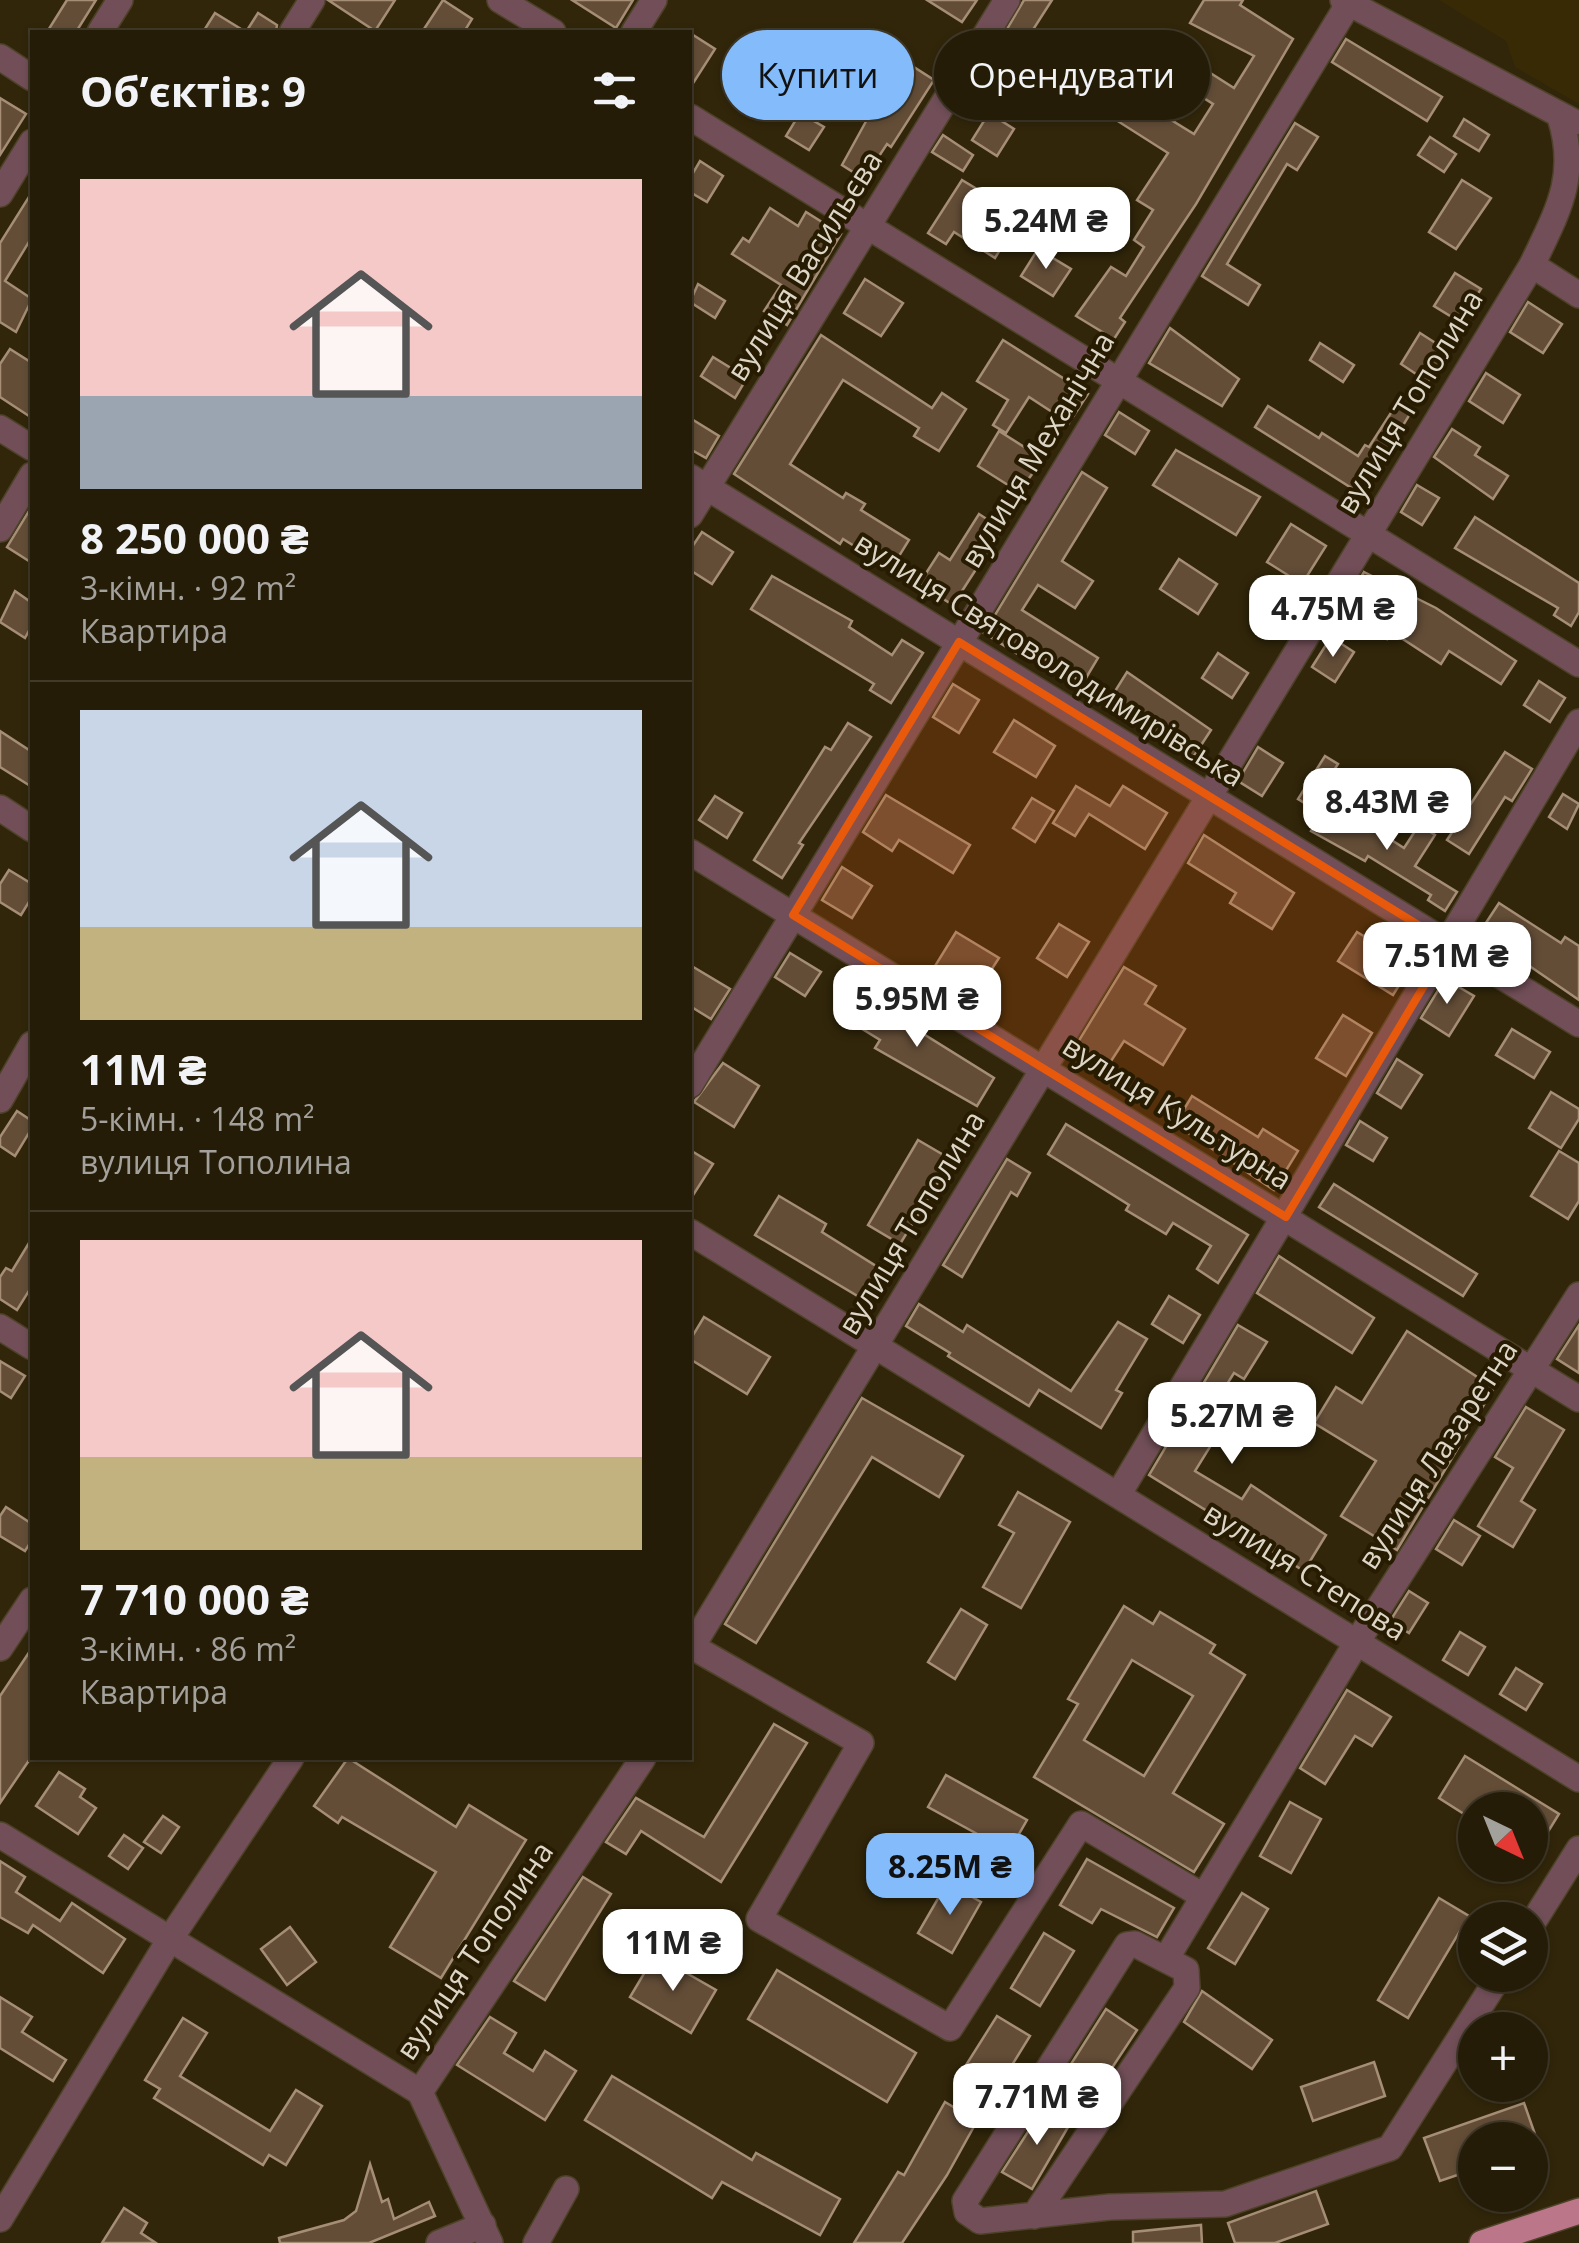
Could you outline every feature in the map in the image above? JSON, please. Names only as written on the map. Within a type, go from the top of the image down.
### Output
[{"type":"main road","points":[[1482,2243],[1579,2211]]},
{"type":"street","points":[[101,30],[120,0]]},
{"type":"street","points":[[293,30],[312,0]]},
{"type":"street","points":[[500,0],[550,30]]},
{"type":"street","points":[[635,30],[654,0]]},
{"type":"street","name":"вулиця Васильєва","points":[[692,508],[699,482],[868,226],[1007,0]]},
{"type":"street","points":[[1346,2],[1569,121]]},
{"type":"street","name":"вулиця Механічна","points":[[692,1082],[1346,2]]},
{"type":"street","points":[[0,57],[30,77]]},
{"type":"street","points":[[692,117],[1579,664]]},
{"type":"street","name":"вулиця Тополина","points":[[692,1646],[1532,265],[1567,192],[1569,121]]},
{"type":"street","points":[[0,194],[30,145]]},
{"type":"street","points":[[1532,265],[1579,295]]},
{"type":"street","points":[[0,428],[30,447]]},
{"type":"street","points":[[0,529],[30,477]]},
{"type":"street","name":"вулиця Святоволодимирівська","points":[[699,482],[1579,1024]]},
{"type":"street","points":[[1118,1495],[1579,722]]},
{"type":"street","points":[[0,808],[30,827]]},
{"type":"street","name":"вулиця Культурна","points":[[692,853],[1579,1399]]},
{"type":"street","points":[[0,1100],[30,1048]]},
{"type":"street","name":"вулиця Степова","points":[[692,1233],[1579,1779]]},
{"type":"street","name":"вулиця Лазаретна","points":[[1166,1959],[1357,1642],[1579,1295]]},
{"type":"street","points":[[0,1327],[30,1346]]},
{"type":"street","points":[[0,1648],[30,1603]]},
{"type":"street","points":[[692,1649],[861,1744],[759,1919],[950,2028],[1081,1824],[1203,1896]]},
{"type":"street","points":[[0,2219],[170,1939],[290,1760]]},
{"type":"street","name":"вулиця Тополина","points":[[487,2234],[420,2092],[642,1760]]},
{"type":"street","points":[[0,1835],[420,2092]]},
{"type":"street","points":[[1546,1902],[1579,1849]]},
{"type":"street","points":[[1034,2216],[1187,1988],[1186,1970],[1166,1959],[1136,1944],[1119,1952],[965,2201],[967,2212],[980,2222],[1034,2216],[1110,2207],[1226,2204],[1390,2148],[1489,1992]]},
{"type":"street","points":[[536,2243],[566,2188]]},
{"type":"street","points":[[439,2243],[487,2234]]},
{"type":"highlighted area","points":[[959,642],[1449,944],[1286,1217],[793,915]]},
{"type":"shaded area","points":[[1439,0],[1579,0],[1579,104],[1515,67],[1506,41]]},
{"type":"building","points":[[67,0],[96,0],[77,30],[48,30]]},
{"type":"building","points":[[328,0],[395,0],[373,30]]},
{"type":"building","points":[[443,0],[472,19],[465,30],[423,30]]},
{"type":"building","points":[[572,0],[633,0],[616,28]]},
{"type":"building","points":[[927,0],[977,0],[962,22]]},
{"type":"building","points":[[1024,0],[1052,0],[1033,30],[1006,30]]},
{"type":"building","points":[[1204,0],[1243,0],[1240,5],[1293,39],[1196,204],[1120,318],[1125,322],[1114,339],[1076,316],[1111,267],[1126,276],[1144,247],[1134,240],[1153,210],[1137,200],[1168,153],[1116,120],[1171,120],[1194,134],[1203,120],[1210,120],[1213,104],[1210,73],[1234,88],[1254,56],[1190,23]]},
{"type":"building","points":[[215,13],[243,30],[204,30]]},
{"type":"building","points":[[258,13],[277,25],[276,30],[247,30]]},
{"type":"building","points":[[692,34],[715,49],[692,85]]},
{"type":"building","points":[[1346,39],[1442,97],[1427,121],[1332,62]]},
{"type":"building","points":[[914,67],[934,80],[914,111]]},
{"type":"building","points":[[0,98],[26,114],[0,155]]},
{"type":"building","points":[[1464,119],[1489,135],[1479,151],[1454,136]]},
{"type":"building","points":[[796,120],[812,120],[824,127],[809,150],[786,136]]},
{"type":"building","points":[[867,120],[908,120],[864,179],[842,165]]},
{"type":"building","points":[[985,120],[1000,120],[1014,129],[997,156],[972,140]]},
{"type":"building","points":[[1295,123],[1318,137],[1297,170],[1287,164],[1227,264],[1260,285],[1248,305],[1202,276]]},
{"type":"building","points":[[943,135],[973,155],[963,171],[932,152]]},
{"type":"building","points":[[1430,137],[1456,154],[1444,172],[1418,155]]},
{"type":"building","points":[[700,161],[723,176],[707,202],[692,193],[692,175]]},
{"type":"building","points":[[962,180],[980,191],[967,211],[1008,237],[995,258],[954,232],[946,244],[928,233]]},
{"type":"building","points":[[1462,180],[1491,198],[1456,249],[1429,232]]},
{"type":"building","points":[[30,195],[30,240],[5,281],[30,298],[16,332],[0,322],[0,243]]},
{"type":"building","points":[[770,208],[798,226],[806,212],[841,234],[787,325],[764,311],[781,285],[732,254],[743,238],[749,242]]},
{"type":"building","points":[[1038,249],[1071,269],[1053,296],[1021,276]]},
{"type":"building","points":[[1455,273],[1481,289],[1460,322],[1434,306]]},
{"type":"building","points":[[865,279],[903,303],[881,336],[844,313]]},
{"type":"building","points":[[698,284],[725,301],[715,318],[692,303]]},
{"type":"building","points":[[1528,302],[1562,324],[1543,353],[1510,332]]},
{"type":"building","points":[[1170,328],[1239,379],[1222,406],[1149,363]]},
{"type":"building","points":[[1420,333],[1448,351],[1428,382],[1401,364]]},
{"type":"building","points":[[821,335],[932,408],[942,393],[966,409],[939,451],[914,436],[919,428],[843,380],[790,464],[843,498],[846,493],[865,504],[861,510],[909,540],[891,569],[843,539],[840,544],[734,474]]},
{"type":"building","points":[[1003,340],[1088,394],[1069,423],[1029,397],[1006,433],[993,425],[1008,400],[977,381]]},
{"type":"building","points":[[1320,343],[1354,365],[1343,382],[1310,360]]},
{"type":"building","points":[[10,349],[30,362],[30,417],[0,397],[0,364]]},
{"type":"building","points":[[713,357],[747,378],[735,398],[701,376]]},
{"type":"building","points":[[1486,373],[1520,395],[1503,423],[1469,401]]},
{"type":"building","points":[[1396,405],[1410,414],[1361,494],[1255,427],[1268,406],[1319,438],[1322,433],[1358,456],[1365,445],[1369,447]]},
{"type":"building","points":[[1119,412],[1149,431],[1135,454],[1105,435]]},
{"type":"building","points":[[692,419],[719,436],[706,458],[692,450]]},
{"type":"building","points":[[1452,429],[1480,447],[1475,455],[1508,476],[1493,499],[1434,457]]},
{"type":"building","points":[[999,431],[1043,459],[1019,492],[978,466]]},
{"type":"building","points":[[1176,450],[1260,497],[1236,535],[1153,485]]},
{"type":"building","points":[[1082,472],[1107,488],[1062,561],[1093,581],[1075,608],[1038,585],[1022,610],[1098,658],[1083,683],[1032,651],[1027,660],[984,633]]},
{"type":"building","points":[[1417,485],[1439,498],[1422,525],[1401,512]]},
{"type":"building","points":[[30,509],[30,562],[7,547]]},
{"type":"building","points":[[979,514],[1002,529],[953,605],[919,584],[939,553],[950,560]]},
{"type":"building","points":[[1475,517],[1579,583],[1579,612],[1571,626],[1554,615],[1558,608],[1455,548]]},
{"type":"building","points":[[1291,524],[1326,546],[1302,584],[1267,562]]},
{"type":"building","points":[[702,532],[733,552],[712,584],[692,571],[692,547]]},
{"type":"building","points":[[1179,559],[1217,584],[1198,614],[1160,589]]},
{"type":"building","points":[[1364,572],[1436,608],[1516,661],[1501,684],[1449,651],[1441,664],[1392,632],[1387,639],[1369,627],[1375,617],[1348,599]]},
{"type":"building","points":[[772,576],[852,621],[849,627],[892,655],[902,640],[923,653],[891,703],[870,690],[874,684],[751,609]]},
{"type":"building","points":[[15,591],[30,602],[30,629],[25,638],[0,622]]},
{"type":"building","points":[[1331,637],[1354,652],[1335,682],[1312,667]]},
{"type":"building","points":[[1218,653],[1248,673],[1232,698],[1202,678]]},
{"type":"building","points":[[1127,672],[1211,730],[1192,759],[1107,704]]},
{"type":"building","points":[[1539,681],[1565,698],[1550,722],[1524,705]]},
{"type":"building","points":[[953,684],[979,700],[959,733],[933,717]]},
{"type":"building","points":[[1014,720],[1055,746],[1036,777],[994,752]]},
{"type":"building","points":[[848,723],[871,737],[799,843],[803,845],[782,878],[754,860],[825,747],[831,750]]},
{"type":"building","points":[[0,731],[30,751],[30,786],[0,767]]},
{"type":"building","points":[[1258,747],[1283,763],[1262,796],[1238,781]]},
{"type":"building","points":[[1505,752],[1532,769],[1512,801],[1505,797],[1469,854],[1447,840]]},
{"type":"building","points":[[1325,756],[1338,764],[1311,807],[1298,799]]},
{"type":"building","points":[[1076,786],[1110,806],[1123,786],[1167,813],[1145,849],[1089,814],[1075,836],[1053,823]]},
{"type":"building","points":[[1563,794],[1579,804],[1567,829],[1549,817]]},
{"type":"building","points":[[886,795],[970,845],[953,873],[899,840],[892,851],[863,832]]},
{"type":"building","points":[[715,796],[742,813],[727,838],[699,820]]},
{"type":"building","points":[[1032,798],[1054,811],[1035,842],[1013,828]]},
{"type":"building","points":[[1325,809],[1360,831],[1365,823],[1404,848],[1419,825],[1435,835],[1415,866],[1457,892],[1445,911],[1428,900],[1431,895],[1368,856],[1365,861],[1311,831]]},
{"type":"building","points":[[1204,835],[1294,893],[1272,929],[1230,903],[1236,893],[1188,863]]},
{"type":"building","points":[[842,867],[872,886],[852,918],[822,900]]},
{"type":"building","points":[[9,870],[30,883],[30,900],[21,915],[0,902],[0,884]]},
{"type":"building","points":[[1499,903],[1561,943],[1565,937],[1579,946],[1579,1000],[1480,932]]},
{"type":"building","points":[[1059,924],[1089,942],[1067,977],[1037,958]]},
{"type":"building","points":[[956,932],[999,958],[977,992],[935,966]]},
{"type":"building","points":[[1357,932],[1412,965],[1393,995],[1338,961]]},
{"type":"building","points":[[790,953],[821,972],[805,996],[775,977]]},
{"type":"building","points":[[692,966],[730,989],[711,1019],[692,1007]]},
{"type":"building","points":[[1124,967],[1156,986],[1145,1004],[1185,1029],[1163,1065],[1124,1041],[1102,1075],[1070,1055]]},
{"type":"building","points":[[1445,979],[1474,996],[1449,1036],[1421,1018]]},
{"type":"building","points":[[853,990],[994,1078],[977,1106],[875,1048],[880,1040],[838,1014]]},
{"type":"building","points":[[1343,1015],[1372,1033],[1346,1076],[1316,1058]]},
{"type":"building","points":[[1512,1029],[1550,1052],[1534,1078],[1496,1055]]},
{"type":"building","points":[[1397,1059],[1422,1075],[1401,1108],[1377,1093]]},
{"type":"building","points":[[723,1063],[759,1086],[734,1127],[694,1102]]},
{"type":"building","points":[[1551,1092],[1579,1109],[1579,1119],[1561,1148],[1529,1128]]},
{"type":"building","points":[[1192,1096],[1258,1137],[1263,1129],[1298,1151],[1274,1190],[1175,1124]]},
{"type":"building","points":[[17,1111],[30,1120],[30,1131],[15,1156],[0,1146],[0,1137]]},
{"type":"building","points":[[1360,1121],[1387,1138],[1373,1161],[1346,1145]]},
{"type":"building","points":[[1066,1124],[1248,1235],[1218,1283],[1197,1269],[1211,1246],[1173,1223],[1166,1234],[1126,1210],[1129,1205],[1048,1154]]},
{"type":"building","points":[[918,1140],[952,1160],[900,1244],[868,1225]]},
{"type":"building","points":[[692,1151],[713,1164],[692,1197]]},
{"type":"building","points":[[1559,1151],[1579,1163],[1579,1201],[1568,1219],[1531,1196]]},
{"type":"building","points":[[1007,1159],[1030,1173],[1017,1196],[1011,1192],[962,1277],[943,1265]]},
{"type":"building","points":[[1334,1184],[1477,1274],[1463,1296],[1319,1207]]},
{"type":"building","points":[[779,1196],[826,1224],[822,1232],[884,1271],[866,1301],[755,1235]]},
{"type":"building","points":[[30,1241],[30,1289],[17,1310],[0,1299],[0,1277],[6,1268],[12,1271]]},
{"type":"building","points":[[1279,1256],[1374,1318],[1352,1353],[1257,1293]]},
{"type":"building","points":[[1169,1296],[1200,1315],[1183,1343],[1152,1324]]},
{"type":"building","points":[[919,1304],[963,1332],[967,1325],[1071,1391],[1118,1322],[1147,1339],[1116,1390],[1122,1393],[1101,1428],[1039,1390],[1029,1406],[948,1356],[950,1353],[906,1326]]},
{"type":"building","points":[[704,1317],[770,1357],[747,1394],[692,1360],[692,1337]]},
{"type":"building","points":[[1238,1325],[1267,1342],[1244,1379],[1234,1373],[1197,1432],[1213,1442],[1195,1471],[1242,1499],[1251,1485],[1326,1535],[1304,1571],[1149,1475]]},
{"type":"building","points":[[1579,1325],[1579,1373],[1557,1359]]},
{"type":"building","points":[[1407,1331],[1494,1388],[1397,1550],[1341,1516],[1376,1461],[1314,1423],[1336,1387],[1362,1403]]},
{"type":"building","points":[[0,1361],[25,1376],[11,1398],[0,1391]]},
{"type":"building","points":[[862,1398],[963,1456],[939,1497],[872,1457],[756,1643],[725,1624]]},
{"type":"building","points":[[1526,1407],[1564,1430],[1521,1501],[1535,1510],[1513,1547],[1478,1526],[1513,1468],[1495,1457]]},
{"type":"building","points":[[1018,1492],[1070,1522],[1021,1608],[983,1587],[1014,1533],[999,1525]]},
{"type":"building","points":[[6,1507],[30,1523],[30,1543],[25,1551],[0,1536],[0,1516]]},
{"type":"building","points":[[1454,1520],[1480,1536],[1462,1565],[1436,1549]]},
{"type":"building","points":[[1409,1591],[1428,1603],[1409,1633],[1390,1621]]},
{"type":"building","points":[[1124,1606],[1153,1624],[1160,1612],[1215,1645],[1210,1653],[1245,1675],[1173,1793],[1224,1824],[1194,1872],[1034,1777],[1078,1704],[1068,1699]],"holes":[[[1132,1660],[1193,1696],[1144,1776],[1084,1740]]]},
{"type":"building","points":[[961,1609],[987,1625],[955,1679],[928,1662]]},
{"type":"building","points":[[1460,1632],[1485,1647],[1468,1675],[1443,1660]]},
{"type":"building","points":[[30,1651],[30,1759],[0,1803],[0,1696]]},
{"type":"building","points":[[1516,1668],[1542,1684],[1526,1710],[1500,1694]]},
{"type":"building","points":[[1347,1690],[1391,1717],[1372,1746],[1355,1736],[1325,1784],[1300,1768]]},
{"type":"building","points":[[774,1724],[807,1743],[721,1882],[641,1831],[626,1854],[606,1842],[636,1798],[704,1837]]},
{"type":"building","points":[[1465,1756],[1523,1792],[1458,1792],[1458,1810],[1439,1798]]},
{"type":"building","points":[[347,1760],[351,1760],[456,1827],[469,1805],[526,1840],[441,1978],[390,1947],[436,1872],[342,1817],[338,1823],[314,1806]]},
{"type":"building","points":[[59,1772],[85,1789],[80,1797],[96,1808],[78,1834],[36,1806]]},
{"type":"building","points":[[946,1775],[1027,1820],[998,1871],[968,1855],[979,1835],[928,1807]]},
{"type":"building","points":[[1290,1802],[1321,1819],[1291,1873],[1260,1856]]},
{"type":"building","points":[[1548,1807],[1559,1814],[1548,1832]]},
{"type":"building","points":[[163,1816],[179,1827],[161,1853],[144,1842]]},
{"type":"building","points":[[124,1835],[143,1848],[128,1869],[109,1856]]},
{"type":"building","points":[[1087,1859],[1174,1908],[1157,1937],[1101,1909],[1092,1923],[1060,1905]]},
{"type":"building","points":[[0,1861],[25,1877],[16,1892],[60,1921],[72,1903],[125,1939],[103,1973],[33,1925],[28,1933],[0,1917]]},
{"type":"building","points":[[583,1877],[611,1894],[545,2000],[514,1981]]},
{"type":"building","points":[[947,1883],[981,1902],[952,1953],[918,1933]]},
{"type":"building","points":[[1242,1893],[1268,1909],[1235,1964],[1208,1948]]},
{"type":"building","points":[[1439,1898],[1458,1909],[1458,1934],[1408,2018],[1378,2000]]},
{"type":"building","points":[[290,1927],[316,1962],[287,1985],[261,1949]]},
{"type":"building","points":[[1044,1933],[1074,1951],[1040,2006],[1011,1988]]},
{"type":"building","points":[[655,1955],[716,1990],[691,2033],[630,1997]]},
{"type":"building","points":[[777,1970],[916,2053],[887,2102],[748,2019]]},
{"type":"building","points":[[1202,1991],[1272,2040],[1252,2069],[1184,2022]]},
{"type":"building","points":[[0,1997],[32,2017],[22,2032],[66,2060],[53,2081],[0,2048]]},
{"type":"building","points":[[1106,2009],[1137,2030],[1096,2092],[1066,2072]]},
{"type":"building","points":[[997,2016],[1030,2036],[994,2094],[961,2073]]},
{"type":"building","points":[[490,2017],[516,2033],[504,2053],[533,2071],[545,2051],[576,2071],[545,2120],[457,2065]]},
{"type":"building","points":[[183,2018],[207,2033],[180,2076],[270,2131],[296,2090],[322,2106],[286,2165],[269,2155],[263,2165],[154,2098],[160,2089],[145,2080]]},
{"type":"building","points":[[1374,2062],[1385,2096],[1313,2121],[1301,2087]]},
{"type":"building","points":[[612,2076],[752,2160],[756,2153],[840,2199],[820,2235],[722,2182],[712,2198],[585,2120]]},
{"type":"building","points":[[945,2102],[977,2121],[947,2175],[902,2243],[854,2243],[898,2172],[904,2175]]},
{"type":"building","points":[[1524,2103],[1531,2122],[1470,2122]]},
{"type":"building","points":[[1044,2107],[1071,2122],[1032,2189],[1002,2172]]},
{"type":"building","points":[[1458,2126],[1458,2175],[1440,2181],[1424,2138]]},
{"type":"building","points":[[370,2164],[382,2202],[388,2199],[394,2219],[429,2202],[435,2216],[369,2243],[280,2243],[279,2238],[344,2220],[356,2211]]},
{"type":"building","points":[[1316,2191],[1328,2224],[1275,2243],[1235,2243],[1228,2223]]},
{"type":"building","points":[[124,2208],[147,2223],[141,2233],[156,2243],[102,2243]]},
{"type":"building","points":[[1201,2225],[1202,2243],[1133,2243],[1133,2232]]}]
